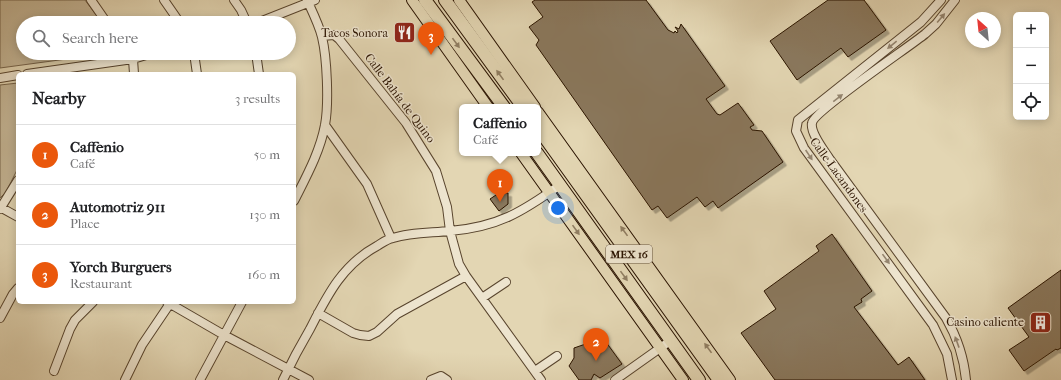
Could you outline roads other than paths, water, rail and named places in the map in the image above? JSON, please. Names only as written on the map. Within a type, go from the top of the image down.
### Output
[{"type":"highway","points":[[425,0],[502,104]]},
{"type":"highway","points":[[445,0],[521,104]]},
{"type":"highway","name":"MEX 16","points":[[541,132],[719,380]]},
{"type":"highway","name":"MEX 16","points":[[539,156],[699,380]]},
{"type":"main road","points":[[412,0],[486,104]]},
{"type":"main road","points":[[459,0],[533,104]]},
{"type":"main road","points":[[541,116],[730,380]]},
{"type":"main road","points":[[523,156],[683,380]]},
{"type":"street","points":[[91,0],[102,16]]},
{"type":"street","points":[[164,0],[175,16]]},
{"type":"street","points":[[234,0],[244,16]]},
{"type":"street","name":"Calle Lacandones","points":[[941,0],[921,22],[798,120],[796,131],[804,148],[818,168],[924,311],[938,334],[950,362],[952,380]]},
{"type":"street","name":"Calle Lacandones","points":[[955,0],[936,24],[925,34],[841,96],[818,114],[812,122],[813,132],[818,141],[946,318],[961,352],[966,380]]},
{"type":"street","points":[[274,16],[310,1],[322,36],[326,64],[327,98],[325,125],[315,159],[296,197]]},
{"type":"street","name":"Calle Bahía de Quino","points":[[322,36],[330,34],[339,39],[406,123],[426,153],[443,190],[447,206],[450,231],[459,264],[466,276],[541,380]]},
{"type":"street","points":[[59,72],[75,71],[116,60]]},
{"type":"street","points":[[132,60],[134,72]]},
{"type":"street","points":[[195,60],[197,72]]},
{"type":"street","points":[[257,60],[258,72]]},
{"type":"street","points":[[0,78],[16,75]]},
{"type":"street","points":[[325,125],[366,184],[392,238]]},
{"type":"street","points":[[16,183],[0,208],[16,216]]},
{"type":"street","points":[[283,380],[332,288],[344,272],[356,260],[392,238],[405,235],[475,228],[504,219],[538,201],[560,185]]},
{"type":"street","points":[[847,206],[858,198]]},
{"type":"street","points":[[872,240],[883,231]]},
{"type":"street","points":[[318,313],[353,333],[369,336],[377,332],[397,314],[466,276]]},
{"type":"street","points":[[482,298],[506,282]]},
{"type":"street","points":[[0,318],[16,290]]},
{"type":"street","points":[[54,371],[70,329],[75,320],[90,304]]},
{"type":"street","points":[[125,380],[142,345],[168,304]]},
{"type":"street","points":[[171,304],[224,335],[309,380]]},
{"type":"street","points":[[200,380],[241,304]]},
{"type":"street","points":[[615,380],[670,341]]},
{"type":"street","points":[[535,371],[557,356]]},
{"type":"street","points":[[431,380],[441,376],[447,380]]},
{"type":"place","name":"Tacos Sonora","points":[[404,33]]},
{"type":"place","name":"Yorch Burguers","points":[[431,55]]},
{"type":"place","name":"Caffenio","points":[[500,202]]},
{"type":"place","name":"Casino caliente","points":[[1040,322]]},
{"type":"place","name":"Automotriz 911","points":[[596,361]]}]
